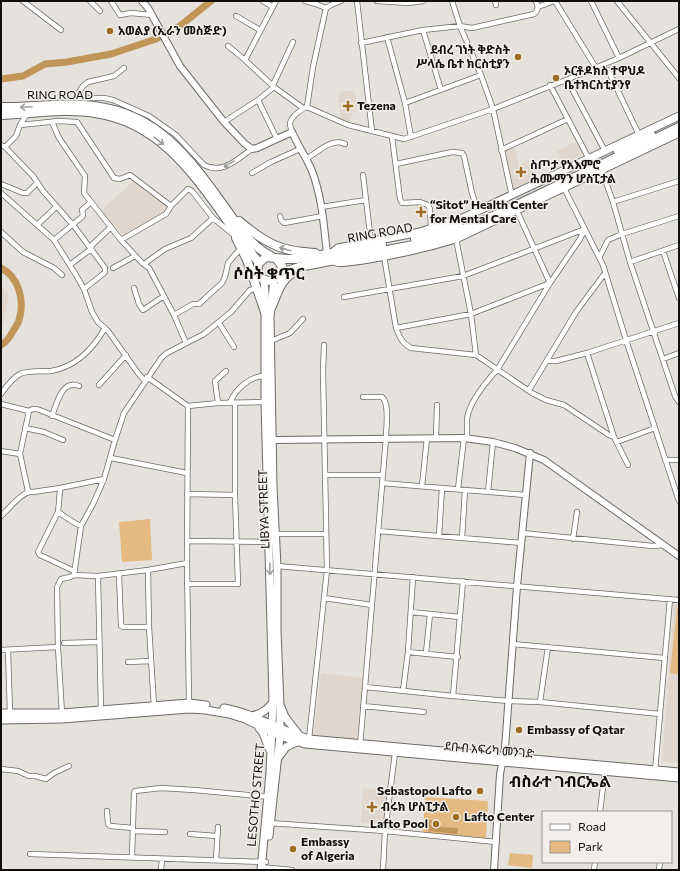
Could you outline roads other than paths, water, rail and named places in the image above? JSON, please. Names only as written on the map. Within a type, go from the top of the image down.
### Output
[{"type":"highway","name":"RING ROAD","points":[[1,107],[82,105],[114,110],[148,124],[177,146],[192,162],[262,252],[274,257],[292,259],[429,242],[446,237],[500,213],[679,127]]},
{"type":"highway","name":"RING ROAD","points":[[1,115],[70,111],[94,112],[119,118],[142,129],[171,150],[186,165],[259,263]]},
{"type":"highway","name":"RING ROAD","points":[[277,278],[289,270],[312,264],[329,255],[421,238],[453,228],[488,213],[679,121]]},
{"type":"highway","points":[[231,214],[259,237],[269,243],[291,250],[329,255]]},
{"type":"highway","points":[[230,225],[247,260],[257,288],[268,310]]},
{"type":"highway","points":[[266,257],[274,257],[282,266],[277,278],[271,281],[264,279],[258,274],[257,270],[259,263],[266,257]]},
{"type":"highway","points":[[268,310],[286,278],[312,264]]},
{"type":"main road","points":[[679,116],[478,212],[431,230],[338,248],[329,255],[337,262],[344,262],[384,256],[456,239],[517,212],[679,133]]},
{"type":"main road","name":"LIBYA STREET","points":[[274,727],[280,706],[277,630],[277,566],[274,539],[266,376],[268,310],[277,278]]},
{"type":"main road","name":"LIBYA STREET","points":[[264,279],[271,341],[268,402],[273,440],[274,727]]},
{"type":"main road","points":[[251,716],[258,715],[267,710],[273,702]]},
{"type":"main road","points":[[1,713],[62,716],[101,710],[189,703],[230,709],[251,716],[299,739]]},
{"type":"main road","points":[[280,706],[299,739]]},
{"type":"main road","points":[[1,720],[189,709],[228,714],[245,719],[256,725],[263,733],[270,754]]},
{"type":"main road","points":[[256,725],[274,727],[280,736],[299,739]]},
{"type":"main road","name":"LESOTHO STREET","points":[[270,797],[270,754],[274,727]]},
{"type":"main road","name":"LESOTHO STREET","points":[[263,866],[270,797],[280,736]]},
{"type":"main road","points":[[276,762],[281,752],[286,747],[299,739]]},
{"type":"main road","name":"ደቡብ አፍሪካ መንገድ","points":[[299,739],[308,739],[395,753],[503,759]]},
{"type":"main road","name":"ደቡብ አፍሪካ መንገድ","points":[[299,739],[316,746],[360,747],[503,759],[605,768],[679,778]]},
{"type":"main road","name":"ደቡብ አፍሪካ መንገድ","points":[[605,768],[679,772]]},
{"type":"street","points":[[23,1],[61,30]]},
{"type":"street","points":[[90,1],[100,11]]},
{"type":"street","points":[[111,1],[120,15],[131,13],[152,15]]},
{"type":"street","points":[[142,1],[160,28],[180,66],[224,122],[245,144],[252,149]]},
{"type":"street","points":[[263,1],[273,7]]},
{"type":"street","points":[[245,60],[276,1]]},
{"type":"street","points":[[305,1],[316,2],[326,8]]},
{"type":"street","points":[[329,255],[318,189],[312,171],[300,149],[290,125],[291,121],[305,107],[326,8],[339,1]]},
{"type":"street","points":[[357,1],[372,131]]},
{"type":"street","points":[[377,1],[408,3],[423,1]]},
{"type":"street","points":[[452,1],[460,26],[481,75],[493,109],[512,196]]},
{"type":"street","points":[[361,43],[423,30],[460,26],[472,28],[534,14],[537,12],[538,7],[536,1]]},
{"type":"street","points":[[538,7],[555,1],[596,68]]},
{"type":"street","points":[[591,1],[619,58]]},
{"type":"street","points":[[617,1],[679,78]]},
{"type":"street","points":[[236,16],[260,30]]},
{"type":"street","points":[[228,46],[273,86],[305,107],[348,125],[404,139],[493,109],[550,85],[596,68],[679,29]]},
{"type":"street","points":[[423,30],[441,90]]},
{"type":"street","points":[[387,37],[405,103],[411,137]]},
{"type":"street","points":[[224,122],[258,100],[273,86],[293,42]]},
{"type":"street","points":[[124,68],[114,76],[88,82],[83,86],[77,95],[78,98],[104,98],[120,103],[149,116],[176,135],[204,165],[209,168],[221,169],[252,149],[292,132]]},
{"type":"street","points":[[608,70],[640,135]]},
{"type":"street","points":[[405,103],[481,75]]},
{"type":"street","points":[[550,85],[589,159]]},
{"type":"street","points":[[570,85],[605,151]]},
{"type":"street","points":[[258,100],[277,139]]},
{"type":"street","points":[[114,110],[120,103]]},
{"type":"street","points":[[27,114],[20,125],[16,136],[3,146],[33,176],[36,183],[72,224],[101,262],[105,272],[84,289]]},
{"type":"street","points":[[501,150],[568,119]]},
{"type":"street","points":[[20,125],[65,121],[77,122],[116,180],[130,176],[171,206]]},
{"type":"street","points":[[52,122],[59,138],[85,176],[84,193],[90,203],[135,256],[149,268],[174,315],[186,343]]},
{"type":"street","points":[[392,137],[398,191],[402,203],[420,202],[428,205],[430,209],[431,230]]},
{"type":"street","points":[[306,159],[331,143],[337,141],[345,144]]},
{"type":"street","points":[[252,173],[271,162],[300,149]]},
{"type":"street","points":[[396,164],[452,152],[462,153],[478,212]]},
{"type":"street","points":[[602,171],[613,202],[630,262],[675,396],[679,402]]},
{"type":"street","points":[[363,174],[371,241]]},
{"type":"street","points":[[613,202],[679,181]]},
{"type":"street","points":[[1,184],[23,193],[27,193],[36,183]]},
{"type":"street","points":[[564,188],[600,256],[679,501]]},
{"type":"street","points":[[121,240],[162,217],[186,191],[190,190],[213,218],[235,236]]},
{"type":"street","points":[[1,193],[54,240],[84,289],[92,312],[98,322],[105,328],[138,373],[188,406],[218,403],[268,402]]},
{"type":"street","points":[[321,207],[366,200]]},
{"type":"street","points":[[54,240],[82,217],[82,210],[90,203]]},
{"type":"street","points":[[37,226],[56,207]]},
{"type":"street","points":[[517,212],[550,283]]},
{"type":"street","points":[[280,216],[284,223],[323,216]]},
{"type":"street","points":[[600,256],[608,240],[622,234],[679,216]]},
{"type":"street","points":[[144,264],[165,249],[191,238],[213,218]]},
{"type":"street","points":[[70,264],[91,249],[92,245],[111,227]]},
{"type":"street","points":[[344,297],[463,276],[585,230]]},
{"type":"street","points":[[458,489],[466,438],[467,418],[470,408],[496,370],[585,230]]},
{"type":"street","points":[[1,232],[23,252],[54,268],[62,275]]},
{"type":"street","points":[[456,239],[471,314],[476,355]]},
{"type":"street","points":[[630,262],[679,245]]},
{"type":"street","points":[[174,315],[193,304],[199,304],[222,282],[228,263],[241,248]]},
{"type":"street","points":[[662,251],[679,298]]},
{"type":"street","points":[[113,268],[135,256]]},
{"type":"street","points":[[384,256],[396,328],[400,339],[405,344],[411,348],[476,355],[496,370],[529,390],[546,400],[564,405],[614,437]]},
{"type":"street","points":[[529,390],[576,312],[605,273]]},
{"type":"street","points":[[396,328],[471,314],[550,283]]},
{"type":"street","points":[[134,288],[139,304],[143,310],[164,296]]},
{"type":"street","points":[[62,716],[58,647],[57,586],[61,579],[72,577],[74,573],[81,526],[104,479],[124,413],[162,357],[204,334],[231,312],[250,290],[257,288]]},
{"type":"street","points":[[271,341],[290,333],[303,319]]},
{"type":"street","points":[[219,323],[234,346]]},
{"type":"street","points":[[547,361],[556,361],[587,353],[679,323]]},
{"type":"street","points":[[1,394],[12,381],[21,374],[51,371],[65,367],[81,358],[98,340],[105,328]]},
{"type":"street","points":[[308,739],[327,570],[324,345]]},
{"type":"street","points":[[587,353],[614,437],[628,465]]},
{"type":"street","points":[[663,359],[679,354]]},
{"type":"street","points":[[99,385],[126,355]]},
{"type":"street","points":[[218,403],[215,381],[226,371]]},
{"type":"street","points":[[187,584],[238,584],[232,397],[245,383],[259,376],[266,376]]},
{"type":"street","points":[[52,416],[64,388],[74,384],[79,386]]},
{"type":"street","points":[[360,747],[386,438],[387,408],[382,397],[363,397]]},
{"type":"street","points":[[1,404],[29,411],[37,409],[115,440]]},
{"type":"street","points":[[436,438],[437,405]]},
{"type":"street","points":[[188,406],[187,584],[189,703]]},
{"type":"street","points":[[28,491],[20,454],[29,411]]},
{"type":"street","points":[[25,428],[44,432],[63,440]]},
{"type":"street","points":[[617,442],[655,428]]},
{"type":"street","points":[[422,486],[427,438]]},
{"type":"street","points":[[273,440],[466,438],[493,442],[530,453],[544,460],[679,556]]},
{"type":"street","points":[[488,492],[493,442]]},
{"type":"street","points":[[1,451],[20,454]]},
{"type":"street","points":[[494,870],[500,774],[505,748],[517,586],[530,453]]},
{"type":"street","points":[[110,458],[187,473]]},
{"type":"street","points":[[665,460],[679,460]]},
{"type":"street","points":[[325,474],[382,475]]},
{"type":"street","points":[[1,516],[28,491],[33,492],[60,488],[104,479]]},
{"type":"street","points":[[382,483],[526,495]]},
{"type":"street","points":[[60,488],[58,512],[38,552],[40,555],[74,573],[98,576],[148,570],[187,563]]},
{"type":"street","points":[[439,536],[442,488]]},
{"type":"street","points":[[462,538],[465,490]]},
{"type":"street","points":[[187,494],[235,495]]},
{"type":"street","points":[[58,512],[70,519],[73,523],[81,526]]},
{"type":"street","points":[[573,539],[577,512]]},
{"type":"street","points":[[378,531],[522,543]]},
{"type":"street","points":[[522,533],[653,546],[664,545]]},
{"type":"street","points":[[187,541],[236,541],[326,534]]},
{"type":"street","points":[[277,566],[679,600]]},
{"type":"street","points":[[148,570],[149,627],[154,706]]},
{"type":"street","points":[[119,574],[121,626],[149,627]]},
{"type":"street","points":[[98,576],[101,710]]},
{"type":"street","points":[[403,691],[408,652],[413,577]]},
{"type":"street","points":[[454,696],[463,581]]},
{"type":"street","points":[[324,598],[372,605]]},
{"type":"street","points":[[655,770],[670,599]]},
{"type":"street","points":[[411,612],[460,617]]},
{"type":"street","points":[[426,654],[430,614]]},
{"type":"street","points":[[64,643],[99,642]]},
{"type":"street","points":[[513,644],[664,658]]},
{"type":"street","points":[[1,650],[58,647]]},
{"type":"street","points":[[540,702],[548,647]]},
{"type":"street","points":[[8,650],[10,713]]},
{"type":"street","points":[[408,652],[458,657]]},
{"type":"street","points":[[128,662],[151,661]]},
{"type":"street","points":[[365,687],[660,714]]},
{"type":"street","points":[[364,706],[424,712]]},
{"type":"street","points":[[383,870],[385,831],[395,753]]},
{"type":"street","points":[[1,768],[46,779],[54,773],[70,766]]},
{"type":"street","points":[[600,811],[605,768]]},
{"type":"street","points":[[132,857],[134,793],[136,791],[161,788],[270,797]]},
{"type":"street","points":[[107,811],[108,824],[110,826],[165,832]]},
{"type":"street","points":[[267,823],[385,831],[496,842]]},
{"type":"street","points":[[216,860],[218,827]]},
{"type":"street","points":[[190,834],[217,836]]},
{"type":"street","points":[[30,854],[216,860],[292,870]]},
{"type":"street","points":[[161,870],[162,859]]},
{"type":"waterway","points":[[1,79],[23,76],[45,64],[67,62],[111,54],[156,39],[180,26],[211,1]]},
{"type":"waterway","points":[[1,268],[12,277],[16,283],[21,298],[21,313],[19,320],[8,339],[1,345]]},
{"type":"place","name":"አወልያ (ኢራን መስጅድ)","points":[[110,31]]},
{"type":"place","name":"ደብረ ገነት ቅድስት ሥላሴ ቤተ ክርስቲያን","points":[[518,57]]},
{"type":"place","name":"ኦርቶዶክስ ተዋህዶ ቤተክርስቲያንየ","points":[[556,78]]},
{"type":"place","name":"Tezena","points":[[348,106]]},
{"type":"place","name":"ስጦታ የአእምሮ ሕሙማን ሆስፒታል","points":[[521,172]]},
{"type":"place","name":"“Sitot” Health Center for Mental Care","points":[[421,212]]},
{"type":"place","name":"Embassy of Qatar","points":[[519,730]]},
{"type":"place","name":"Sebastopol Lafto","points":[[480,791]]},
{"type":"place","name":"ብሩክ ሆስፒታል","points":[[372,807]]},
{"type":"place","name":"Lafto Center","points":[[456,817]]},
{"type":"place","name":"Lafto Pool","points":[[436,824]]},
{"type":"place","name":"Embassy of Algeria","points":[[293,849]]},
{"type":"district","name":"ሶስት ቁጥር","points":[[269,273]]},
{"type":"district","name":"ብስራተ ገብርኤል","points":[[560,781]]}]
